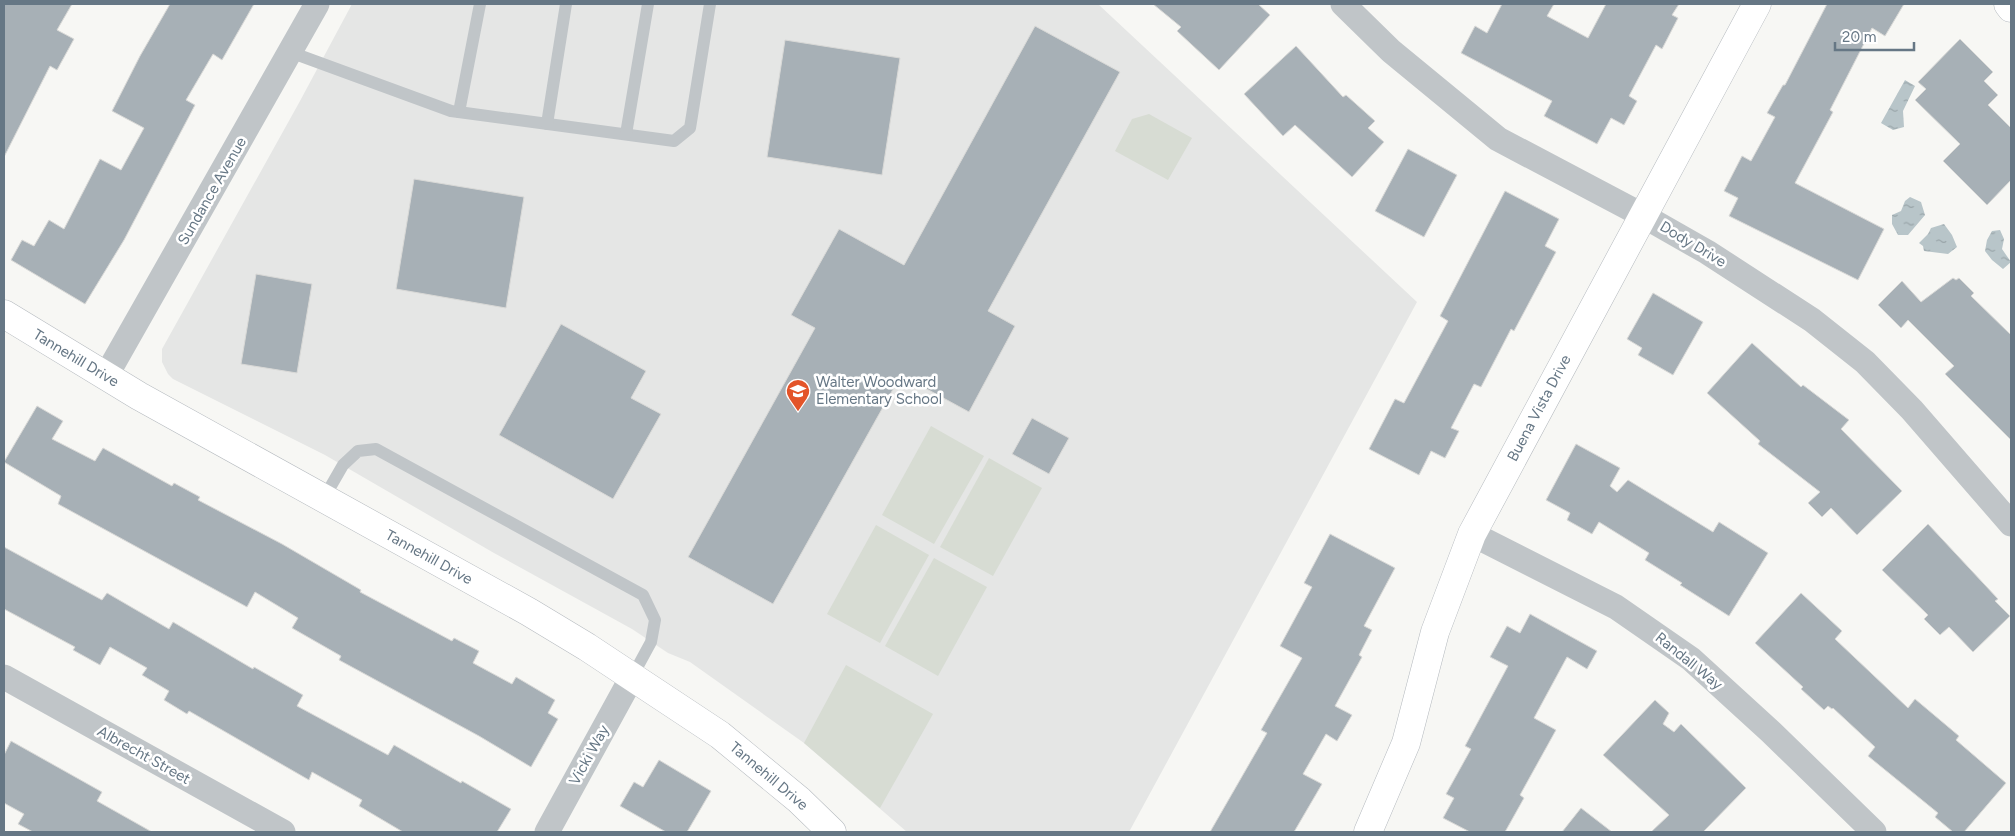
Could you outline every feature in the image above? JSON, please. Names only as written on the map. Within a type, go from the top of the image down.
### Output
[{"type":"street","name":"Sundance Avenue","points":[[106,376],[316,4]]},
{"type":"street","name":"Dody Drive","points":[[1343,4],[1391,51],[1498,139],[1642,215],[1707,252],[1812,320],[1865,362],[1912,410],[2011,524]]},
{"type":"street","name":"Buena Vista Drive","points":[[1368,832],[1406,744],[1435,632],[1472,534],[1757,4]]},
{"type":"street","points":[[2008,4],[2011,8]]},
{"type":"street","name":"Tannehill Drive","points":[[4,314],[106,376],[529,612],[587,647],[720,735],[799,800],[832,832]]},
{"type":"street","name":"Randall Way","points":[[1472,534],[1616,607],[1691,659],[1772,732],[1874,832]]},
{"type":"street","name":"Albrecht Street","points":[[4,677],[284,832]]},
{"type":"street","name":"Vicki Way","points":[[547,832],[632,677]]},
{"type":"lane","points":[[459,112],[480,4]]},
{"type":"lane","points":[[547,124],[566,4]]},
{"type":"lane","points":[[626,134],[648,4]]},
{"type":"lane","points":[[290,52],[451,111],[674,141],[690,128],[710,4]]},
{"type":"lane","points":[[324,498],[343,464],[358,451],[376,450],[643,596],[655,620],[651,642],[632,677]]},
{"type":"shaded area","name":"Walter Woodward Elementary School","points":[[352,4],[1098,4],[1417,302],[1129,832],[907,832],[804,743],[690,662],[668,653],[632,629],[494,553],[325,455],[173,379],[168,374],[162,362],[162,349]]},
{"type":"shaded area","points":[[1149,114],[1192,138],[1168,180],[1115,151],[1132,119]]},
{"type":"shaded area","points":[[931,426],[984,456],[934,544],[882,515]]},
{"type":"shaded area","points":[[989,458],[1042,488],[993,576],[940,547]]},
{"type":"shaded area","points":[[876,525],[929,555],[880,643],[827,614]]},
{"type":"shaded area","points":[[934,558],[987,587],[938,676],[885,646]]},
{"type":"shaded area","points":[[846,665],[933,714],[880,808],[804,743]]},
{"type":"water","points":[[1905,80],[1915,86],[1903,111],[1904,127],[1893,130],[1881,123]]},
{"type":"water","points":[[1910,197],[1921,202],[1925,215],[1908,235],[1898,235],[1892,224],[1892,215],[1901,211],[1905,201]]},
{"type":"water","points":[[1944,224],[1952,235],[1957,247],[1948,254],[1924,251],[1923,246],[1919,243],[1931,228]]},
{"type":"water","points":[[2000,230],[2004,239],[2002,249],[2011,262],[2003,269],[1985,251],[1987,240],[1992,231]]},
{"type":"building","points":[[4,4],[72,4],[57,30],[74,39],[57,70],[50,66],[4,157]]},
{"type":"building","points":[[170,4],[254,4],[222,60],[213,54],[186,100],[195,105],[124,240],[85,304],[11,260],[22,240],[34,246],[49,220],[64,229],[100,159],[121,170],[144,128],[112,111],[140,56]]},
{"type":"building","points":[[1153,4],[1258,4],[1270,15],[1219,70],[1177,31],[1181,27]]},
{"type":"building","points":[[1502,4],[1554,4],[1547,16],[1588,38],[1606,4],[1679,4],[1672,15],[1678,18],[1662,49],[1656,45],[1629,96],[1637,101],[1624,125],[1611,118],[1597,144],[1544,116],[1552,101],[1461,53],[1475,26],[1487,33]]},
{"type":"building","points":[[1827,4],[1904,4],[1885,36],[1872,28],[1830,110],[1833,112],[1795,183],[1884,229],[1858,280],[1729,216],[1738,198],[1724,191],[1742,156],[1751,161],[1775,117],[1767,113],[1783,85],[1785,85]]},
{"type":"building","points":[[1035,26],[1120,72],[988,311],[1015,326],[969,412],[901,375],[773,604],[688,557],[815,328],[791,315],[839,229],[904,265]]},
{"type":"building","points":[[1960,39],[1993,72],[1984,81],[1998,95],[1988,105],[2011,128],[2011,180],[1987,205],[1943,161],[1960,144],[1915,100],[1926,89],[1918,82]]},
{"type":"building","points":[[785,40],[900,58],[882,175],[767,157]]},
{"type":"building","points":[[1296,46],[1343,97],[1346,95],[1375,121],[1368,128],[1384,142],[1352,177],[1295,125],[1283,136],[1244,94]]},
{"type":"building","points":[[1408,149],[1457,175],[1424,237],[1375,211]]},
{"type":"building","points":[[414,179],[524,197],[506,308],[396,289]]},
{"type":"building","points":[[1505,191],[1559,219],[1545,246],[1556,252],[1514,331],[1511,329],[1481,387],[1474,384],[1451,428],[1459,431],[1445,458],[1431,451],[1419,475],[1369,449],[1395,399],[1404,403],[1448,321],[1440,316]]},
{"type":"building","points":[[256,274],[312,284],[297,373],[241,364]]},
{"type":"building","points":[[1953,278],[1956,280],[1959,278],[1974,293],[1971,296],[2011,335],[2011,440],[1945,374],[1954,366],[1908,320],[1901,328],[1878,305],[1902,281],[1921,302]]},
{"type":"building","points":[[1653,293],[1703,322],[1673,375],[1638,355],[1642,348],[1627,339]]},
{"type":"building","points":[[561,324],[646,371],[631,398],[661,414],[613,499],[499,435]]},
{"type":"building","points":[[1752,343],[1801,387],[1803,385],[1849,420],[1841,429],[1902,491],[1857,535],[1831,508],[1822,517],[1808,503],[1820,492],[1758,444],[1760,441],[1707,393]]},
{"type":"building","points":[[37,406],[63,421],[52,439],[95,461],[103,448],[172,486],[174,483],[200,497],[198,500],[282,544],[361,590],[360,592],[452,641],[454,638],[479,651],[473,663],[512,684],[516,677],[555,700],[548,713],[558,719],[531,767],[479,736],[339,660],[341,656],[292,628],[298,618],[255,592],[247,607],[58,504],[61,496],[4,462]]},
{"type":"building","points":[[1032,418],[1069,438],[1049,474],[1012,454]]},
{"type":"building","points":[[1576,444],[1620,468],[1610,486],[1617,492],[1628,480],[1713,532],[1719,522],[1768,553],[1729,616],[1645,560],[1649,553],[1599,522],[1592,534],[1567,520],[1570,513],[1546,500]]},
{"type":"building","points":[[1928,524],[1998,599],[1995,601],[2010,616],[1973,652],[1949,627],[1940,635],[1924,619],[1928,615],[1882,570]]},
{"type":"building","points":[[1330,534],[1395,568],[1364,626],[1372,630],[1359,655],[1362,657],[1335,706],[1352,715],[1337,741],[1326,734],[1303,774],[1322,784],[1294,832],[1210,832],[1267,733],[1261,730],[1302,658],[1280,646],[1312,587],[1304,583]]},
{"type":"building","points":[[4,547],[102,600],[107,593],[169,629],[173,622],[253,669],[254,667],[303,695],[297,706],[388,755],[394,745],[511,809],[497,832],[403,832],[359,806],[362,800],[312,772],[309,780],[189,711],[187,714],[164,700],[169,691],[142,675],[147,668],[110,647],[100,665],[73,650],[75,647],[4,609]]},
{"type":"building","points":[[1801,593],[1842,631],[1835,639],[1908,708],[1915,699],[1959,736],[1956,740],[2006,783],[1964,832],[1953,832],[1935,817],[1938,813],[1868,756],[1875,747],[1833,708],[1828,706],[1824,710],[1801,689],[1803,687],[1755,643]]},
{"type":"building","points":[[1530,614],[1597,651],[1587,669],[1567,657],[1534,718],[1556,730],[1520,795],[1524,798],[1505,832],[1470,832],[1443,818],[1454,798],[1446,794],[1471,749],[1465,746],[1508,666],[1490,657],[1507,626],[1520,633]]},
{"type":"building","points":[[1655,700],[1669,713],[1663,724],[1674,732],[1681,724],[1746,788],[1703,832],[1651,832],[1669,815],[1603,755]]},
{"type":"building","points":[[11,741],[102,792],[97,801],[152,832],[33,832],[18,824],[24,814],[4,803],[4,755]]},
{"type":"building","points":[[659,760],[711,791],[687,832],[666,832],[620,806],[634,782],[643,787]]},
{"type":"building","points":[[1581,808],[1612,832],[1562,832]]},
{"type":"place","name":"Walter Woodward Elementary School","points":[[798,412]]}]
